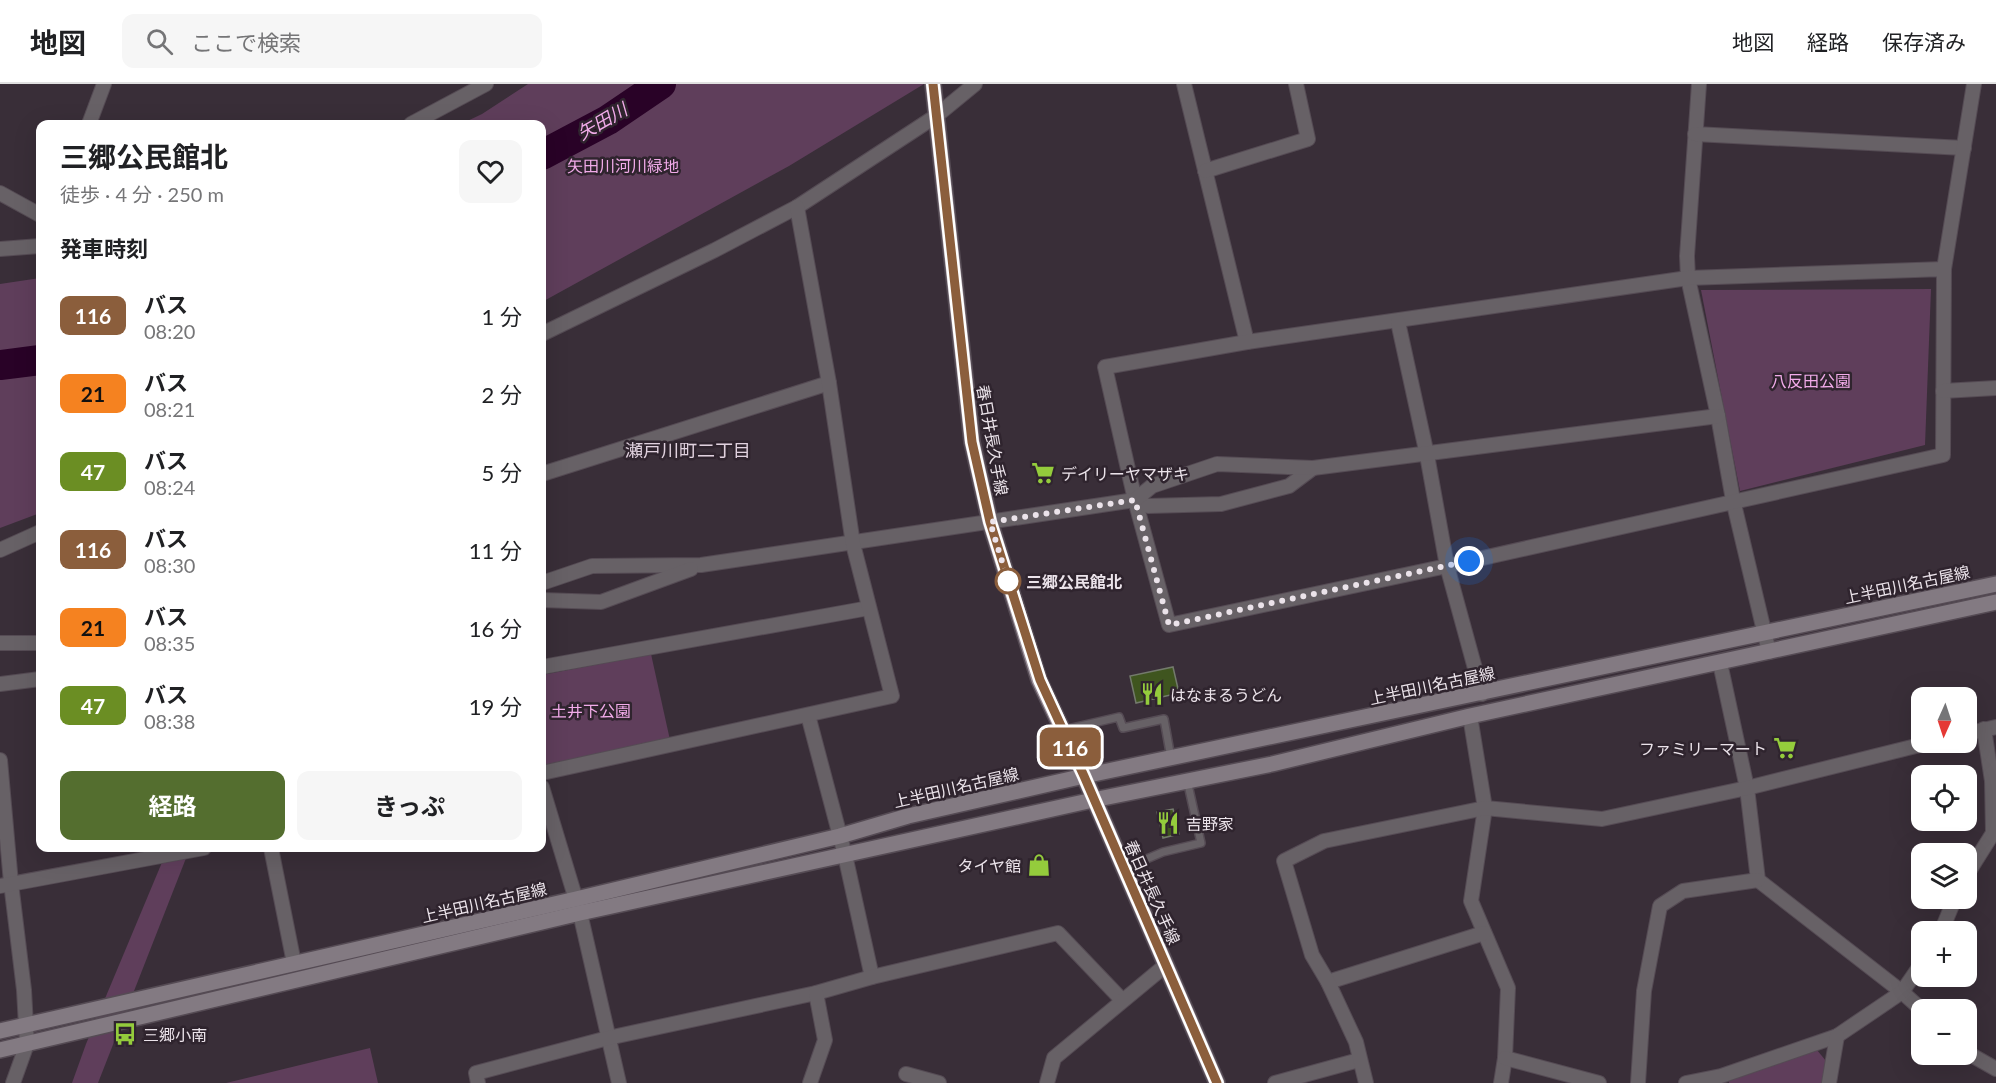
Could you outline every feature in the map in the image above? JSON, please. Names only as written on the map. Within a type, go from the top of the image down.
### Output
[{"type":"main road","name":"春日井長久手線","points":[[933,84],[972,442],[990,522],[1040,680],[1217,1083]]},
{"type":"main road","name":"上半田川名古屋線","points":[[0,1050],[578,906],[908,816],[1084,776],[1996,585]]},
{"type":"main road","name":"上半田川名古屋線","points":[[0,1031],[294,963],[845,855],[1093,800],[1272,764],[1470,716],[1996,602]]},
{"type":"street","points":[[90,120],[104,84]]},
{"type":"street","points":[[418,120],[486,84]]},
{"type":"street","points":[[546,332],[715,250],[797,207],[975,84]]},
{"type":"street","points":[[1184,84],[1247,342]]},
{"type":"street","points":[[1205,171],[1308,139],[1296,84]]},
{"type":"street","points":[[1699,84],[1687,256],[1688,278],[1718,416],[1733,500],[1769,652]]},
{"type":"street","points":[[1944,269],[1688,278],[1247,342],[1105,367],[1135,500],[1169,625],[1447,566],[1733,500],[1943,455],[1944,269],[1974,84]]},
{"type":"street","points":[[1695,134],[1964,148]]},
{"type":"street","points":[[0,193],[36,212]]},
{"type":"street","points":[[546,772],[892,696],[853,544],[797,207]]},
{"type":"street","points":[[0,249],[36,246]]},
{"type":"street","points":[[1398,321],[1427,455],[1447,566],[1482,694]]},
{"type":"street","points":[[546,473],[828,383]]},
{"type":"street","points":[[1943,392],[1996,388]]},
{"type":"street","points":[[546,582],[592,566],[701,565],[1135,500],[1152,486],[1217,464],[1313,468],[1718,416]]},
{"type":"street","points":[[1135,500],[1148,506],[1221,504],[1288,486],[1313,468]]},
{"type":"street","points":[[0,550],[36,534]]},
{"type":"street","points":[[546,600],[601,602],[701,565]]},
{"type":"street","points":[[546,666],[869,608]]},
{"type":"street","points":[[0,643],[36,643]]},
{"type":"street","points":[[1720,663],[1747,788],[1758,880],[1911,1000]]},
{"type":"street","points":[[0,684],[36,680]]},
{"type":"street","points":[[808,715],[845,855],[872,977]]},
{"type":"street","points":[[1470,716],[1485,808],[1471,901],[1508,988],[1505,1058],[1501,1083]]},
{"type":"street","points":[[1977,858],[1993,832],[1990,728]]},
{"type":"street","points":[[1366,1083],[1356,1042],[1328,982],[1312,955],[1284,861],[1324,841],[1485,808],[1602,819],[1747,788],[1911,747]]},
{"type":"street","points":[[0,760],[6,885],[24,990],[27,1044],[13,1083]]},
{"type":"street","points":[[546,800],[578,906],[619,1083]]},
{"type":"street","points":[[6,885],[183,852]]},
{"type":"street","points":[[272,852],[294,963]]},
{"type":"street","points":[[1638,1083],[1644,991],[1660,906],[1683,891],[1758,880]]},
{"type":"street","points":[[478,1083],[476,1073],[608,1038],[816,993],[872,977],[1058,933],[1122,1000]]},
{"type":"street","points":[[1328,982],[1484,933]]},
{"type":"street","points":[[1047,1083],[1054,1058],[1166,965]]},
{"type":"street","points":[[1686,1083],[1721,1080],[1837,1036],[1902,992],[1911,979]]},
{"type":"street","points":[[810,1083],[825,1040],[816,993]]},
{"type":"street","points":[[1829,1083],[1837,1036]]},
{"type":"street","points":[[1505,1058],[1599,1083]]},
{"type":"street","points":[[1977,1058],[1996,1069]]},
{"type":"street","points":[[1275,1083],[1359,1060]]},
{"type":"street","points":[[906,1074],[939,1083]]},
{"type":"lane","points":[[1063,730],[1119,717],[1123,728],[1164,719],[1171,758]]},
{"type":"lane","points":[[1123,869],[1163,852],[1201,843],[1187,780]]},
{"type":"green space","name":"矢田川河川緑地","points":[[528,84],[924,84],[789,166],[546,300],[546,120],[469,120]]},
{"type":"green space","points":[[36,279],[36,514],[0,528],[0,284]]},
{"type":"green space","name":"八反田公園","points":[[1931,289],[1925,445],[1740,491],[1701,290]]},
{"type":"green space","name":"土井下公園","points":[[651,654],[670,740],[546,764],[546,674]]},
{"type":"green space","points":[[166,852],[188,852],[98,1083],[72,1083]]},
{"type":"green space","points":[[370,1048],[378,1083],[226,1083]]},
{"type":"green space","points":[[1817,1050],[1826,1061],[1822,1083],[1729,1083],[1729,1080]]},
{"type":"building","points":[[1173,667],[1179,693],[1136,703],[1130,676]]},
{"type":"building","name":"吉野家","points":[[1173,809],[1179,834],[1163,838],[1157,812]]},
{"type":"waterway","name":"矢田川","points":[[546,153],[608,120],[661,84]]},
{"type":"waterway","name":"矢田川","points":[[0,365],[36,360]]},
{"type":"bus line","name":"116","points":[[933,84],[972,442],[990,522],[1040,680],[1217,1083]]},
{"type":"place","name":"デイリーヤマザキ","points":[[1043,473]]},
{"type":"place","name":"三郷公民館北","points":[[1008,581]]},
{"type":"place","name":"はなまるうどん","points":[[1152,694]]},
{"type":"place","name":"ファミリーマート","points":[[1785,748]]},
{"type":"place","name":"吉野家","points":[[1168,823]]},
{"type":"place","name":"タイヤ館","points":[[1039,865]]},
{"type":"place","name":"三郷小南","points":[[125,1034]]},
{"type":"district","name":"瀬戸川町二丁目","points":[[688,450]]},
{"type":"route","points":[[1008,581],[990,522],[1135,500],[1169,625],[1469,561]]}]
